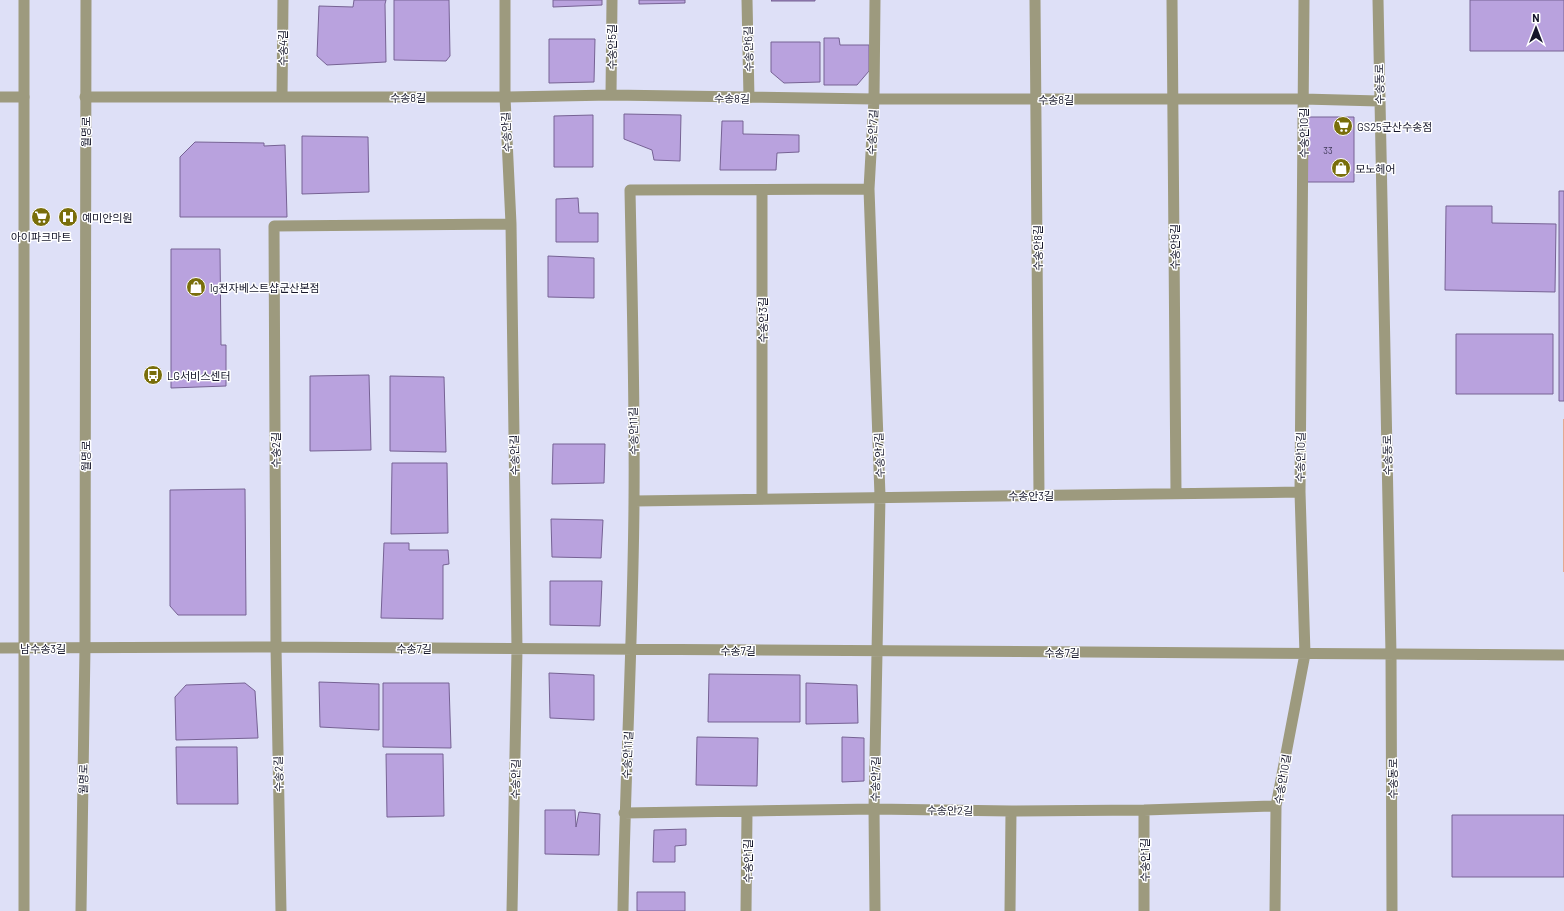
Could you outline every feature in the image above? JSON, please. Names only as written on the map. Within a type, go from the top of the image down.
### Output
[{"type":"street","points":[[24,0],[24,911]]},
{"type":"street","name":"월명로","points":[[81,911],[85,647],[86,0]]},
{"type":"street","name":"수송4길","points":[[282,97],[283,0]]},
{"type":"street","name":"수송안길","points":[[505,0],[505,97],[511,224],[517,649],[512,911]]},
{"type":"street","name":"수송안5길","points":[[611,95],[612,0]]},
{"type":"street","name":"수송안6길","points":[[747,0],[748,98]]},
{"type":"street","name":"수송안7길","points":[[875,0],[874,99],[869,189],[880,496],[874,809],[875,911]]},
{"type":"street","name":"수송안8길","points":[[1035,0],[1039,495]]},
{"type":"street","name":"수송안9길","points":[[1172,0],[1176,493]]},
{"type":"street","name":"수송안10길","points":[[1275,911],[1276,806],[1305,654],[1300,492],[1304,0]]},
{"type":"street","name":"수송동로","points":[[1378,0],[1391,654],[1392,911]]},
{"type":"street","name":"수송8길","points":[[85,97],[505,97],[611,95],[874,99],[1303,99],[1379,101]]},
{"type":"street","points":[[0,97],[24,97]]},
{"type":"street","name":"수송안11길","points":[[623,911],[624,813],[632,649],[634,501],[630,190],[869,189]]},
{"type":"street","name":"수송안3길","points":[[762,190],[762,499]]},
{"type":"street","name":"수송2길","points":[[281,911],[276,647],[274,226],[511,224]]},
{"type":"street","name":"수송안3길","points":[[634,501],[880,496],[1300,492]]},
{"type":"street","name":"남수송3길","points":[[0,648],[85,647]]},
{"type":"street","name":"수송7길","points":[[85,647],[878,650],[1564,655]]},
{"type":"street","name":"수송안2길","points":[[624,813],[874,809],[1011,811],[1144,810],[1276,806]]},
{"type":"street","name":"수송안1길","points":[[1144,810],[1144,911]]},
{"type":"street","points":[[1010,911],[1011,811]]},
{"type":"street","name":"수송안1길","points":[[746,911],[747,812]]},
{"type":"shaded area","points":[[1564,419],[1564,572],[1563,572]]},
{"type":"building","points":[[354,0],[386,0],[386,62],[327,65],[317,56],[319,6],[353,7]]},
{"type":"building","points":[[394,0],[449,0],[450,56],[446,61],[394,60]]},
{"type":"building","points":[[553,0],[602,0],[602,5],[553,7]]},
{"type":"building","points":[[639,0],[685,0],[685,3],[639,4]]},
{"type":"building","points":[[815,0],[815,1],[771,1]]},
{"type":"building","points":[[1470,0],[1564,0],[1564,51],[1470,51]]},
{"type":"building","points":[[824,38],[839,38],[840,45],[869,45],[869,71],[857,85],[824,85]]},
{"type":"building","points":[[549,39],[595,39],[594,82],[549,83]]},
{"type":"building","points":[[771,42],[820,42],[820,82],[784,83],[771,72]]},
{"type":"building","points":[[624,114],[681,115],[680,161],[654,160],[652,150],[624,139]]},
{"type":"building","points":[[593,115],[593,167],[554,167],[554,116]]},
{"type":"building","points":[[1303,117],[1354,117],[1354,182],[1303,182]]},
{"type":"building","points":[[722,121],[743,121],[743,134],[799,135],[799,152],[777,153],[776,170],[720,170]]},
{"type":"building","points":[[302,136],[368,137],[369,192],[302,194]]},
{"type":"building","points":[[195,142],[264,143],[264,146],[285,145],[287,217],[180,217],[180,157]]},
{"type":"building","points":[[1559,191],[1564,191],[1564,401],[1559,401]]},
{"type":"building","points":[[578,198],[579,213],[598,213],[598,242],[556,242],[556,199]]},
{"type":"building","points":[[1446,206],[1492,206],[1492,223],[1556,224],[1555,292],[1445,290]]},
{"type":"building","name":"lg전자베스트샵군산본점","points":[[171,249],[220,249],[221,345],[226,345],[226,386],[171,388]]},
{"type":"building","points":[[548,256],[594,258],[594,298],[548,297]]},
{"type":"building","points":[[1456,334],[1553,334],[1553,394],[1456,394]]},
{"type":"building","points":[[369,375],[371,450],[310,451],[310,376]]},
{"type":"building","points":[[390,376],[444,377],[446,452],[390,451]]},
{"type":"building","points":[[553,444],[605,444],[604,483],[552,484]]},
{"type":"building","points":[[392,463],[447,463],[448,533],[391,534]]},
{"type":"building","points":[[245,489],[246,615],[178,615],[170,606],[170,490]]},
{"type":"building","points":[[551,519],[603,520],[601,558],[552,557]]},
{"type":"building","points":[[384,543],[409,543],[409,550],[448,550],[449,564],[443,565],[443,619],[381,618]]},
{"type":"building","points":[[550,581],[602,581],[600,626],[550,625]]},
{"type":"building","points":[[549,673],[594,675],[594,720],[550,718]]},
{"type":"building","points":[[709,674],[800,675],[800,722],[708,722]]},
{"type":"building","points":[[319,682],[379,684],[379,730],[320,727]]},
{"type":"building","points":[[245,683],[255,691],[258,738],[176,740],[175,697],[186,685]]},
{"type":"building","points":[[383,683],[449,683],[451,748],[383,747]]},
{"type":"building","points":[[806,683],[857,685],[858,723],[806,724]]},
{"type":"building","points":[[697,737],[758,738],[757,786],[696,785]]},
{"type":"building","points":[[842,737],[864,738],[864,781],[842,782]]},
{"type":"building","points":[[176,747],[237,747],[238,804],[177,804]]},
{"type":"building","points":[[386,754],[443,754],[444,816],[387,817]]},
{"type":"building","points":[[545,810],[575,810],[576,827],[579,812],[600,814],[599,855],[545,854]]},
{"type":"building","points":[[1452,815],[1564,815],[1564,877],[1452,877]]},
{"type":"building","points":[[686,829],[686,845],[675,846],[675,862],[653,862],[654,830]]},
{"type":"building","points":[[637,892],[685,892],[685,911],[637,911]]},
{"type":"place","name":"GS25군산수송점","points":[[1343,126]]},
{"type":"place","name":"모노헤어","points":[[1341,168]]},
{"type":"place","name":"아이파크마트","points":[[41,217]]},
{"type":"place","name":"예미안의원","points":[[68,217]]},
{"type":"place","name":"lg전자베스트샵군산본점","points":[[196,287]]},
{"type":"place","name":"LG서비스센터","points":[[153,375]]}]
